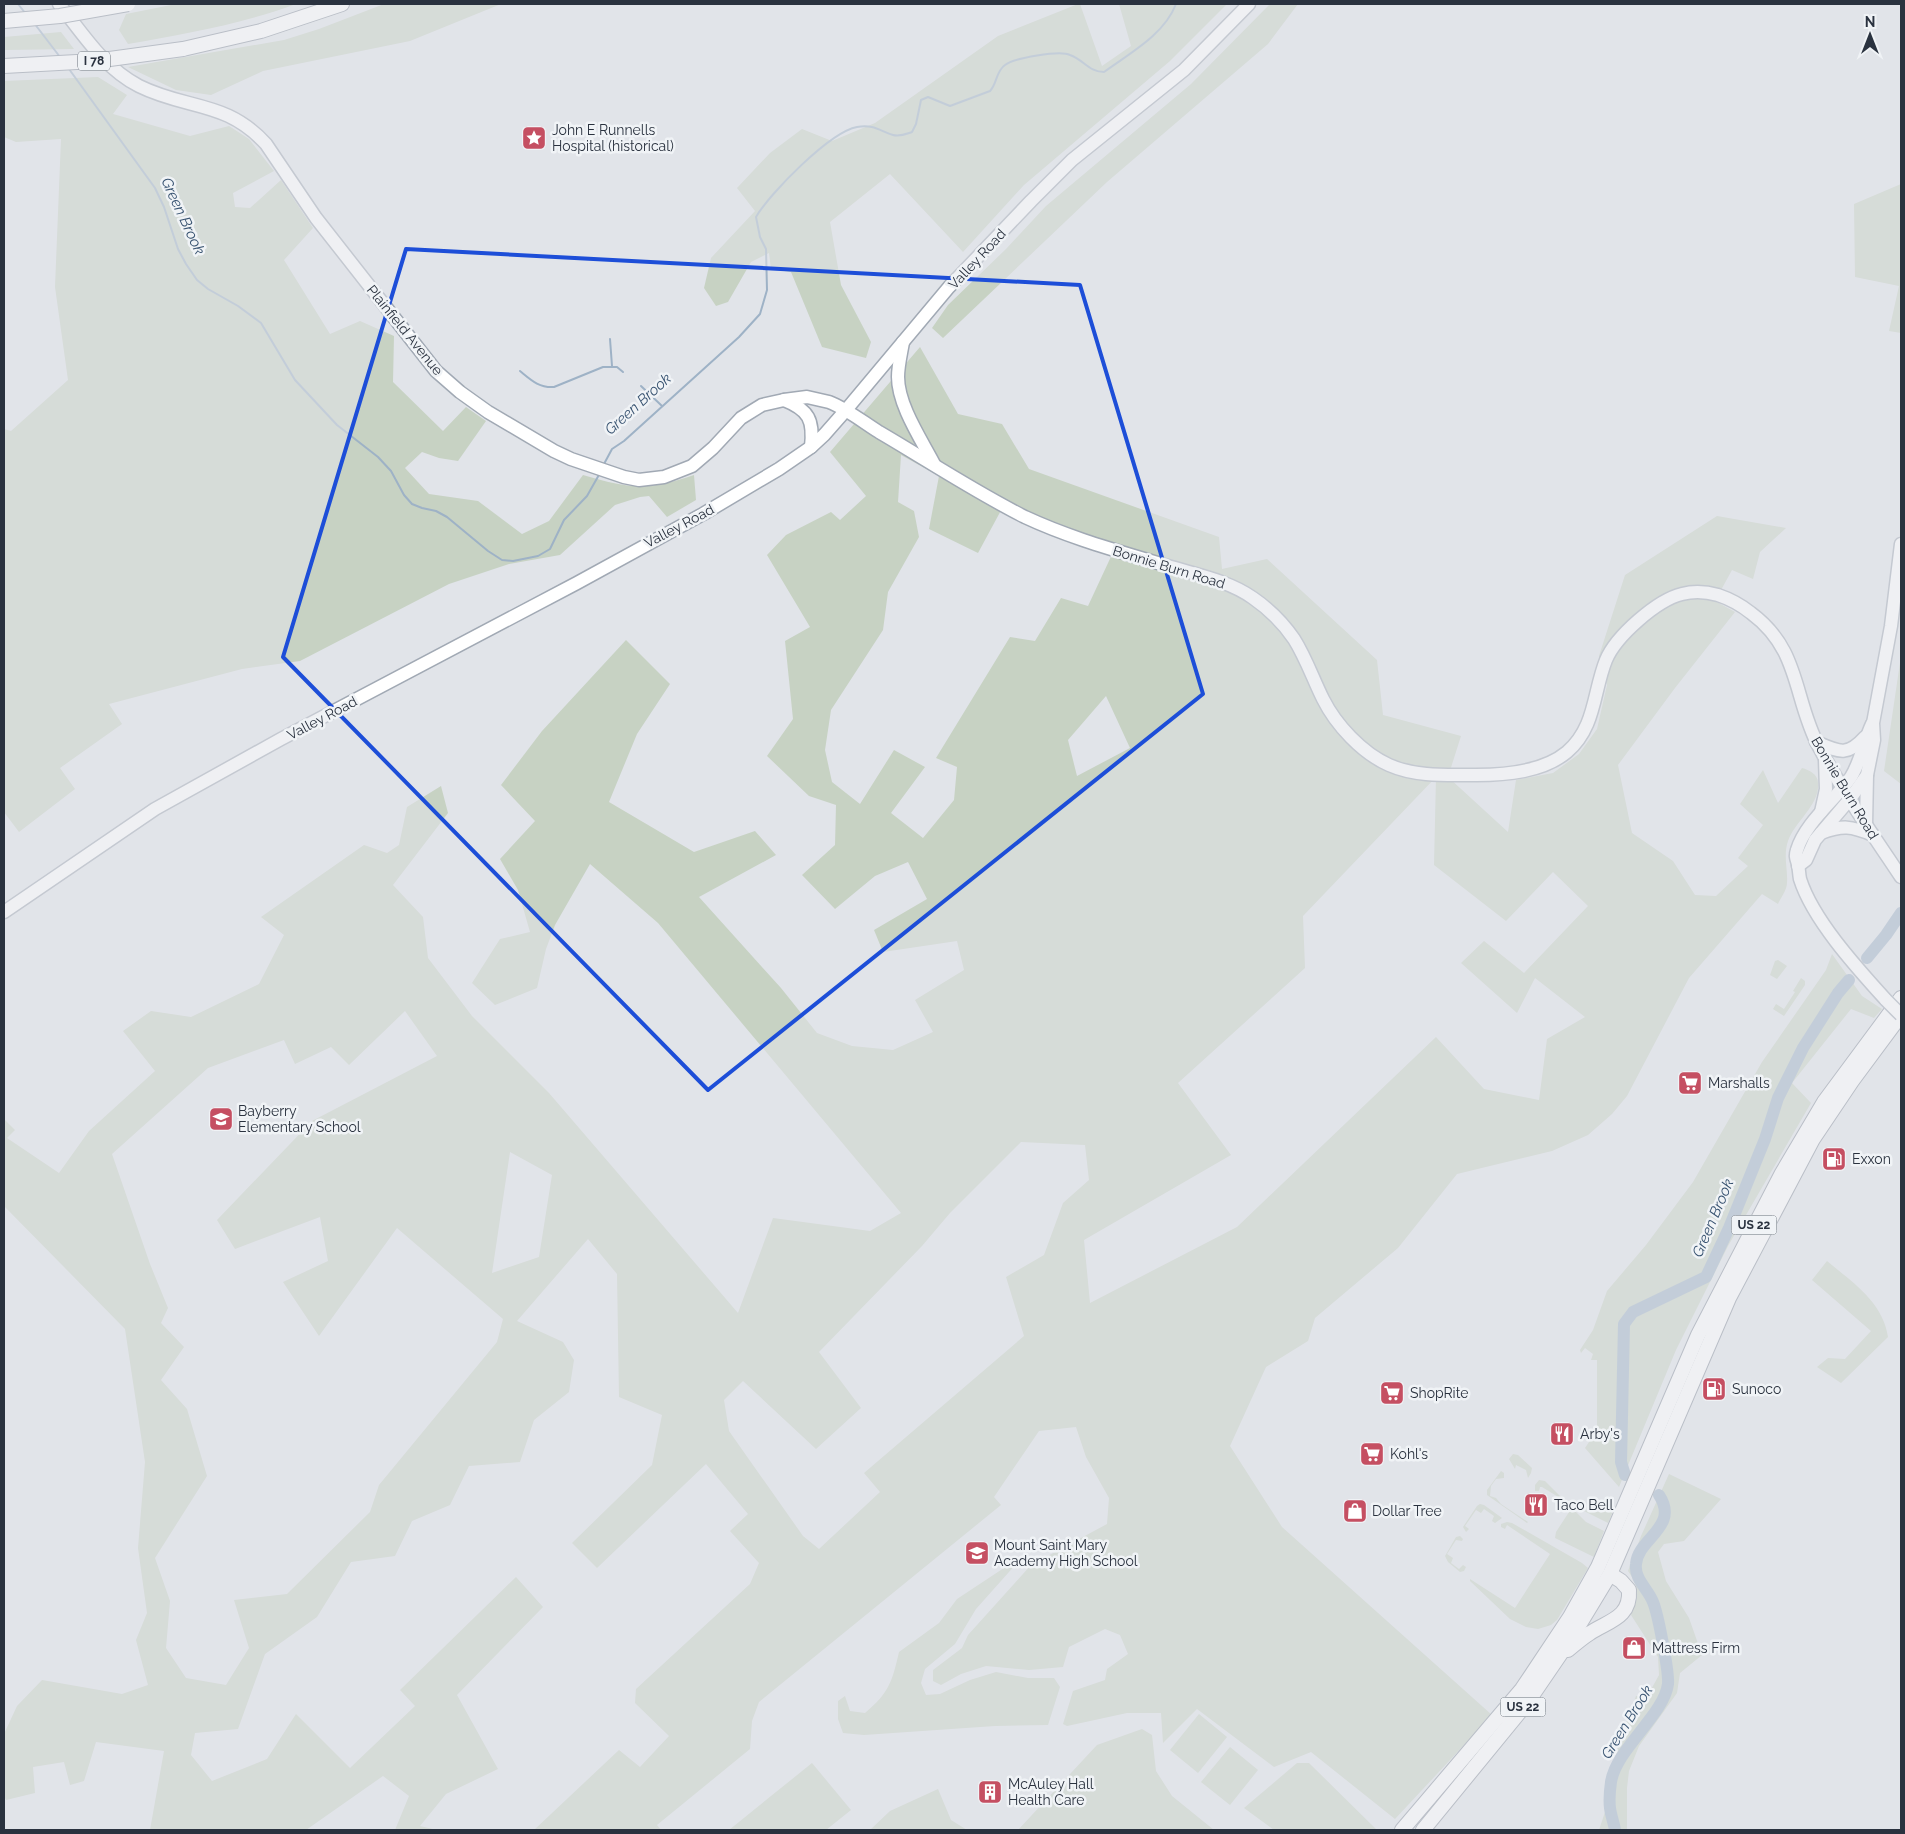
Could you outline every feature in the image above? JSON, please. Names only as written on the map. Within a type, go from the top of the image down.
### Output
[{"type":"highway","points":[[4,21],[60,16],[128,4]]},
{"type":"highway","name":"I 78","points":[[4,66],[96,61],[183,49],[262,31],[342,4]]},
{"type":"highway","name":"US 22","points":[[1423,1830],[1522,1709],[1559,1656],[1610,1574],[1644,1497],[1645,1473],[1698,1335],[1782,1173],[1824,1102],[1901,998]]},
{"type":"highway","name":"US 22","points":[[1402,1830],[1522,1689],[1570,1617],[1594,1576],[1630,1491],[1645,1473],[1729,1298],[1790,1180],[1832,1111],[1901,1015]]},
{"type":"highway","points":[[1559,1656],[1591,1632],[1618,1617],[1628,1605],[1629,1590],[1621,1581],[1610,1574]]},
{"type":"main road","name":"Plainfield Avenue","points":[[59,4],[97,53],[107,64],[123,76],[154,93],[222,112],[251,128],[266,144],[316,218],[436,371],[460,392],[511,426],[554,451],[607,473],[639,480],[664,477],[692,466],[752,410],[762,405],[807,397],[829,402],[846,410]]},
{"type":"main road","name":"Valley Road","points":[[4,912],[156,809],[282,739],[703,514],[779,469],[810,447],[824,435],[846,410],[950,287],[1072,160],[1184,70],[1249,4]]},
{"type":"main road","points":[[904,340],[898,388],[902,401],[934,464]]},
{"type":"main road","points":[[784,400],[798,405],[809,417],[812,429],[810,447]]},
{"type":"main road","name":"Bonnie Burn Road","points":[[846,410],[1027,518],[1094,544],[1214,580],[1250,596],[1286,627],[1296,642],[1324,702],[1342,728],[1361,746],[1390,765],[1424,774],[1491,775],[1532,769],[1564,754],[1576,743],[1591,717],[1610,650],[1618,640],[1645,616],[1662,603],[1682,594],[1694,592],[1714,594],[1736,602],[1758,618],[1773,634],[1787,656],[1816,742],[1846,793],[1901,877]]},
{"type":"main road","points":[[1821,833],[1837,828],[1850,827],[1870,830],[1867,775],[1874,740],[1873,723],[1891,626],[1901,544]]},
{"type":"main road","points":[[1816,742],[1835,751],[1845,752],[1858,745],[1873,723]]},
{"type":"main road","points":[[1798,866],[1806,860],[1811,846],[1846,793],[1865,737]]},
{"type":"main road","points":[[1820,814],[1826,789],[1825,757]]},
{"type":"main road","points":[[1867,775],[1820,814],[1804,834],[1795,857],[1799,877],[1808,898],[1824,924],[1846,954],[1901,1015]]},
{"type":"highlighted area","points":[[406,249],[1080,285],[1203,694],[708,1090],[283,657]]},
{"type":"green space","points":[[176,4],[296,4],[234,23],[128,44],[119,30],[126,14]]},
{"type":"green space","points":[[384,4],[501,4],[410,41],[263,71],[211,95],[176,90],[128,67],[284,40],[319,29]]},
{"type":"green space","points":[[1080,4],[1102,66],[1131,46],[1119,4],[1227,4],[1170,61],[1024,185],[963,252],[890,174],[830,222],[841,285],[871,342],[866,358],[822,347],[791,272],[771,269],[769,253],[751,262],[728,302],[716,306],[704,288],[711,258],[755,211],[737,188],[770,153],[802,129],[832,141],[875,123],[998,36]]},
{"type":"green space","points":[[1270,4],[1298,4],[1268,44],[1107,182],[943,338],[932,328],[948,305],[1006,249],[1046,206],[1191,84]]},
{"type":"green space","points":[[61,32],[74,49],[4,50],[4,37]]},
{"type":"green space","points":[[98,77],[127,95],[113,114],[190,136],[229,126],[249,139],[274,171],[233,193],[235,207],[250,208],[281,180],[313,228],[284,260],[330,334],[360,321],[394,336],[393,382],[443,431],[466,407],[486,421],[458,461],[439,458],[422,452],[405,468],[429,494],[478,501],[522,534],[549,521],[583,475],[626,485],[651,486],[694,475],[696,500],[667,517],[649,496],[615,505],[560,555],[509,564],[449,584],[300,661],[242,669],[109,704],[122,724],[60,768],[75,789],[19,832],[4,812],[4,429],[11,431],[68,380],[55,287],[61,139],[16,142],[4,137],[4,81]]},
{"type":"green space","points":[[1901,184],[1901,333],[1889,331],[1899,286],[1855,277],[1854,204]]},
{"type":"green space","points":[[920,347],[958,414],[1002,424],[1029,469],[1219,537],[1222,569],[1267,559],[1377,660],[1383,715],[1461,736],[1448,777],[1508,832],[1516,780],[1553,773],[1579,754],[1597,729],[1607,685],[1599,656],[1625,575],[1717,516],[1786,528],[1760,552],[1753,579],[1732,570],[1715,601],[1735,612],[1618,765],[1632,833],[1673,861],[1695,895],[1716,896],[1748,866],[1738,858],[1763,825],[1740,804],[1763,770],[1778,803],[1802,768],[1813,773],[1818,780],[1818,791],[1811,806],[1788,841],[1786,852],[1787,886],[1778,904],[1762,894],[1689,978],[1627,1096],[1612,1114],[1588,1135],[1552,1151],[1457,1174],[1398,1248],[1315,1318],[1308,1341],[1266,1367],[1230,1446],[1282,1527],[1492,1715],[1395,1819],[1311,1752],[1274,1767],[1197,1709],[1163,1743],[1161,1713],[1127,1713],[1067,1726],[1063,1724],[1073,1691],[1105,1680],[1107,1669],[1128,1654],[1120,1635],[1105,1629],[1069,1647],[1063,1667],[1029,1670],[986,1666],[961,1674],[941,1685],[933,1681],[933,1670],[962,1648],[968,1635],[1031,1565],[1107,1524],[1109,1498],[1086,1457],[1076,1427],[1039,1431],[994,1497],[1001,1505],[759,1702],[752,1721],[750,1749],[657,1825],[661,1830],[534,1830],[619,1750],[640,1767],[669,1736],[635,1703],[636,1689],[750,1584],[759,1563],[730,1531],[748,1514],[706,1464],[597,1568],[572,1543],[652,1465],[662,1415],[619,1397],[617,1274],[588,1239],[517,1321],[563,1342],[574,1360],[569,1392],[534,1420],[520,1462],[469,1466],[450,1505],[412,1521],[395,1556],[351,1562],[317,1617],[265,1654],[238,1729],[195,1733],[191,1755],[212,1781],[267,1759],[296,1714],[350,1768],[415,1706],[400,1690],[516,1577],[543,1607],[457,1695],[498,1769],[446,1794],[420,1826],[437,1830],[395,1830],[409,1796],[383,1776],[306,1830],[150,1830],[164,1751],[96,1742],[84,1781],[70,1785],[64,1762],[33,1767],[35,1793],[6,1800],[4,1796],[4,1734],[17,1706],[42,1680],[122,1694],[148,1685],[136,1640],[147,1613],[138,1548],[145,1462],[125,1329],[4,1206],[4,1119],[15,1130],[7,1138],[59,1173],[89,1131],[155,1071],[123,1031],[151,1011],[191,1017],[259,984],[284,935],[261,917],[364,845],[387,853],[399,845],[407,807],[441,786],[448,813],[393,885],[423,917],[428,958],[472,1016],[549,1093],[738,1313],[773,1218],[870,1231],[901,1213],[658,923],[590,864],[555,925],[546,949],[537,988],[495,1005],[472,983],[500,939],[530,932],[518,890],[500,859],[535,821],[501,785],[542,731],[626,640],[670,684],[637,734],[609,802],[694,852],[755,831],[776,855],[699,897],[781,988],[817,1033],[852,1046],[893,1050],[933,1032],[915,1000],[964,970],[957,941],[883,952],[874,930],[927,899],[908,862],[875,876],[835,909],[802,875],[835,845],[836,805],[809,796],[767,756],[793,719],[785,641],[810,627],[767,555],[786,535],[831,512],[840,520],[866,496],[830,452]],"holes":[[[901,455],[939,476],[929,529],[978,553],[1005,503],[1115,548],[1088,606],[1061,598],[1035,641],[1010,637],[936,758],[957,767],[954,800],[923,838],[891,813],[925,767],[894,750],[860,804],[832,782],[825,750],[831,710],[883,630],[888,592],[919,537],[914,511],[898,502]],[[1106,696],[1130,748],[1077,776],[1068,740]],[[1436,777],[1434,865],[1506,921],[1553,872],[1588,906],[1524,973],[1484,941],[1461,963],[1517,1013],[1535,978],[1585,1017],[1547,1039],[1539,1100],[1484,1089],[1436,1037],[1237,1227],[1090,1303],[1084,1240],[1231,1155],[1178,1083],[1305,968],[1303,916]],[[405,1011],[437,1056],[312,1121],[217,1220],[235,1249],[320,1217],[328,1261],[283,1282],[319,1336],[397,1228],[503,1319],[497,1342],[379,1485],[370,1512],[287,1594],[234,1600],[249,1648],[226,1685],[186,1678],[166,1648],[170,1601],[155,1558],[207,1476],[187,1409],[161,1380],[184,1347],[161,1323],[168,1308],[150,1264],[112,1154],[208,1068],[284,1040],[295,1064],[331,1047],[349,1065]],[[1021,1142],[1085,1145],[1089,1180],[1063,1203],[1044,1255],[1006,1277],[1024,1336],[864,1473],[880,1492],[819,1549],[803,1536],[729,1431],[724,1400],[743,1381],[816,1449],[861,1408],[819,1352],[922,1246],[950,1213]],[[510,1152],[552,1175],[539,1257],[492,1273]]]},
{"type":"green space","points":[[1901,656],[1901,784],[1884,771]]},
{"type":"green space","points":[[1832,954],[1862,996],[1882,1009],[1874,1018],[1851,1009],[1792,1083],[1811,1103],[1728,1246],[1676,1350],[1619,1487],[1585,1448],[1597,1430],[1597,1360],[1591,1360],[1593,1354],[1585,1348],[1581,1353],[1580,1350],[1593,1330],[1607,1291],[1646,1245],[1693,1182],[1762,1062],[1826,970]]},
{"type":"green space","points":[[1778,960],[1787,966],[1777,979],[1770,975],[1775,961]]},
{"type":"green space","points":[[1801,978],[1805,981],[1805,985],[1784,1016],[1773,1009],[1776,1004],[1784,1009]]},
{"type":"green space","points":[[1827,1261],[1856,1285],[1873,1303],[1880,1313],[1888,1337],[1841,1383],[1817,1367],[1828,1358],[1845,1359],[1871,1331],[1812,1280]]},
{"type":"green space","points":[[1513,1454],[1518,1455],[1532,1468],[1528,1478],[1526,1470],[1516,1465],[1515,1469],[1509,1459]]},
{"type":"green space","points":[[1501,1471],[1504,1473],[1504,1478],[1496,1479],[1491,1486],[1490,1496],[1496,1498],[1501,1504],[1527,1523],[1487,1495],[1487,1490]]},
{"type":"green space","points":[[1669,1474],[1721,1499],[1684,1541],[1664,1544],[1658,1552],[1666,1581],[1689,1618],[1702,1655],[1680,1673],[1677,1693],[1639,1746],[1629,1771],[1627,1830],[1599,1830],[1605,1812],[1606,1791],[1620,1740],[1636,1696],[1648,1695],[1659,1675],[1658,1657],[1631,1615],[1636,1602],[1637,1592],[1635,1582],[1628,1571],[1641,1536]]},
{"type":"green space","points":[[1539,1480],[1545,1481],[1586,1522],[1604,1531],[1594,1557],[1555,1538],[1556,1532],[1571,1509],[1563,1509],[1560,1505],[1560,1498],[1542,1487],[1540,1487],[1539,1491],[1535,1491],[1535,1485]]},
{"type":"green space","points":[[1480,1504],[1502,1518],[1495,1523],[1492,1521],[1494,1516],[1484,1509],[1481,1513],[1476,1510],[1465,1526],[1469,1529],[1466,1532],[1463,1527]]},
{"type":"green space","points":[[1615,1507],[1608,1523],[1582,1510],[1597,1512]]},
{"type":"green space","points":[[1512,1523],[1588,1568],[1557,1620],[1551,1625],[1538,1629],[1526,1627],[1510,1619],[1470,1581],[1470,1579],[1515,1608],[1550,1554],[1507,1525],[1505,1529],[1501,1527],[1501,1524]]},
{"type":"green space","points":[[1460,1536],[1463,1539],[1462,1541],[1456,1540],[1447,1554],[1453,1558],[1451,1563],[1459,1569],[1463,1565],[1466,1567],[1464,1571],[1460,1572],[1448,1562],[1445,1556],[1456,1537]]},
{"type":"green space","points":[[1017,1563],[976,1609],[955,1644],[925,1669],[921,1683],[926,1695],[940,1694],[970,1680],[996,1672],[1028,1678],[1054,1678],[1060,1687],[1048,1725],[995,1726],[864,1735],[843,1733],[838,1719],[838,1701],[845,1696],[850,1711],[865,1713],[879,1699],[888,1686],[899,1652],[939,1623],[957,1599],[1010,1564]]},
{"type":"green space","points":[[1199,1714],[1227,1737],[1198,1773],[1170,1750]]},
{"type":"green space","points":[[1142,1729],[1152,1735],[1156,1771],[1172,1796],[1214,1830],[1018,1830],[1097,1745]]},
{"type":"green space","points":[[1230,1747],[1258,1770],[1230,1805],[1201,1782]]},
{"type":"green space","points":[[812,1763],[851,1810],[826,1830],[729,1830]]},
{"type":"green space","points":[[1297,1763],[1309,1763],[1377,1830],[1274,1830],[1244,1808]]},
{"type":"green space","points":[[938,1789],[951,1820],[967,1830],[870,1830],[890,1811]]},
{"type":"waterway","name":"Green Brook","points":[[18,4],[26,14]]},
{"type":"waterway","name":"Green Brook","points":[[604,464],[612,449],[624,441],[739,337],[760,314],[767,290],[766,249],[760,237],[756,217],[763,206],[787,179],[817,151],[845,131],[857,127],[872,127],[896,136],[912,132],[916,124],[921,100],[928,97],[950,106],[990,91],[1002,68],[1010,62],[1057,53],[1075,57],[1090,68],[1104,72],[1155,34],[1171,15],[1176,4]]},
{"type":"waterway","name":"Green Brook","points":[[34,23],[60,57]]},
{"type":"waterway","name":"Green Brook","points":[[69,69],[155,188],[164,207],[178,249],[197,280],[261,323],[295,380],[337,425],[378,457],[391,471],[404,495],[412,504],[436,511],[447,517],[488,551],[502,560],[513,561],[538,556],[550,549],[564,520],[587,496],[600,473]]},
{"type":"waterway","points":[[610,339],[612,366]]},
{"type":"waterway","points":[[520,371],[536,383],[549,387],[554,387],[603,367],[617,367],[623,372]]},
{"type":"waterway","points":[[641,386],[662,406]]},
{"type":"waterway","name":"Green Brook","points":[[1867,958],[1901,913]]},
{"type":"waterway","name":"Green Brook","points":[[1625,1475],[1621,1462],[1624,1324],[1633,1312],[1706,1277],[1729,1228],[1765,1139],[1778,1098],[1803,1048],[1838,993],[1849,980]]},
{"type":"waterway","name":"Green Brook","points":[[1615,1830],[1610,1811],[1611,1782],[1615,1770],[1621,1757],[1658,1708],[1665,1696],[1668,1684],[1665,1656],[1655,1608],[1651,1597],[1639,1579],[1636,1569],[1638,1555],[1656,1532],[1665,1516],[1664,1506],[1659,1495]]},
{"type":"place","name":"John E Runnells Hospital (historical)","points":[[534,138]]},
{"type":"place","name":"Marshalls","points":[[1690,1083]]},
{"type":"place","name":"Bayberry Elementary School","points":[[221,1119]]},
{"type":"place","name":"Exxon","points":[[1834,1159]]},
{"type":"place","name":"Sunoco","points":[[1714,1389]]},
{"type":"place","name":"ShopRite","points":[[1392,1393]]},
{"type":"place","name":"Arby's","points":[[1562,1434]]},
{"type":"place","name":"Kohl's","points":[[1372,1454]]},
{"type":"place","name":"Taco Bell","points":[[1536,1505]]},
{"type":"place","name":"Dollar Tree","points":[[1355,1511]]},
{"type":"place","name":"Mount Saint Mary Academy High School","points":[[977,1553]]},
{"type":"place","name":"Mattress Firm","points":[[1634,1648]]},
{"type":"place","name":"McAuley Hall Health Care","points":[[990,1792]]}]
